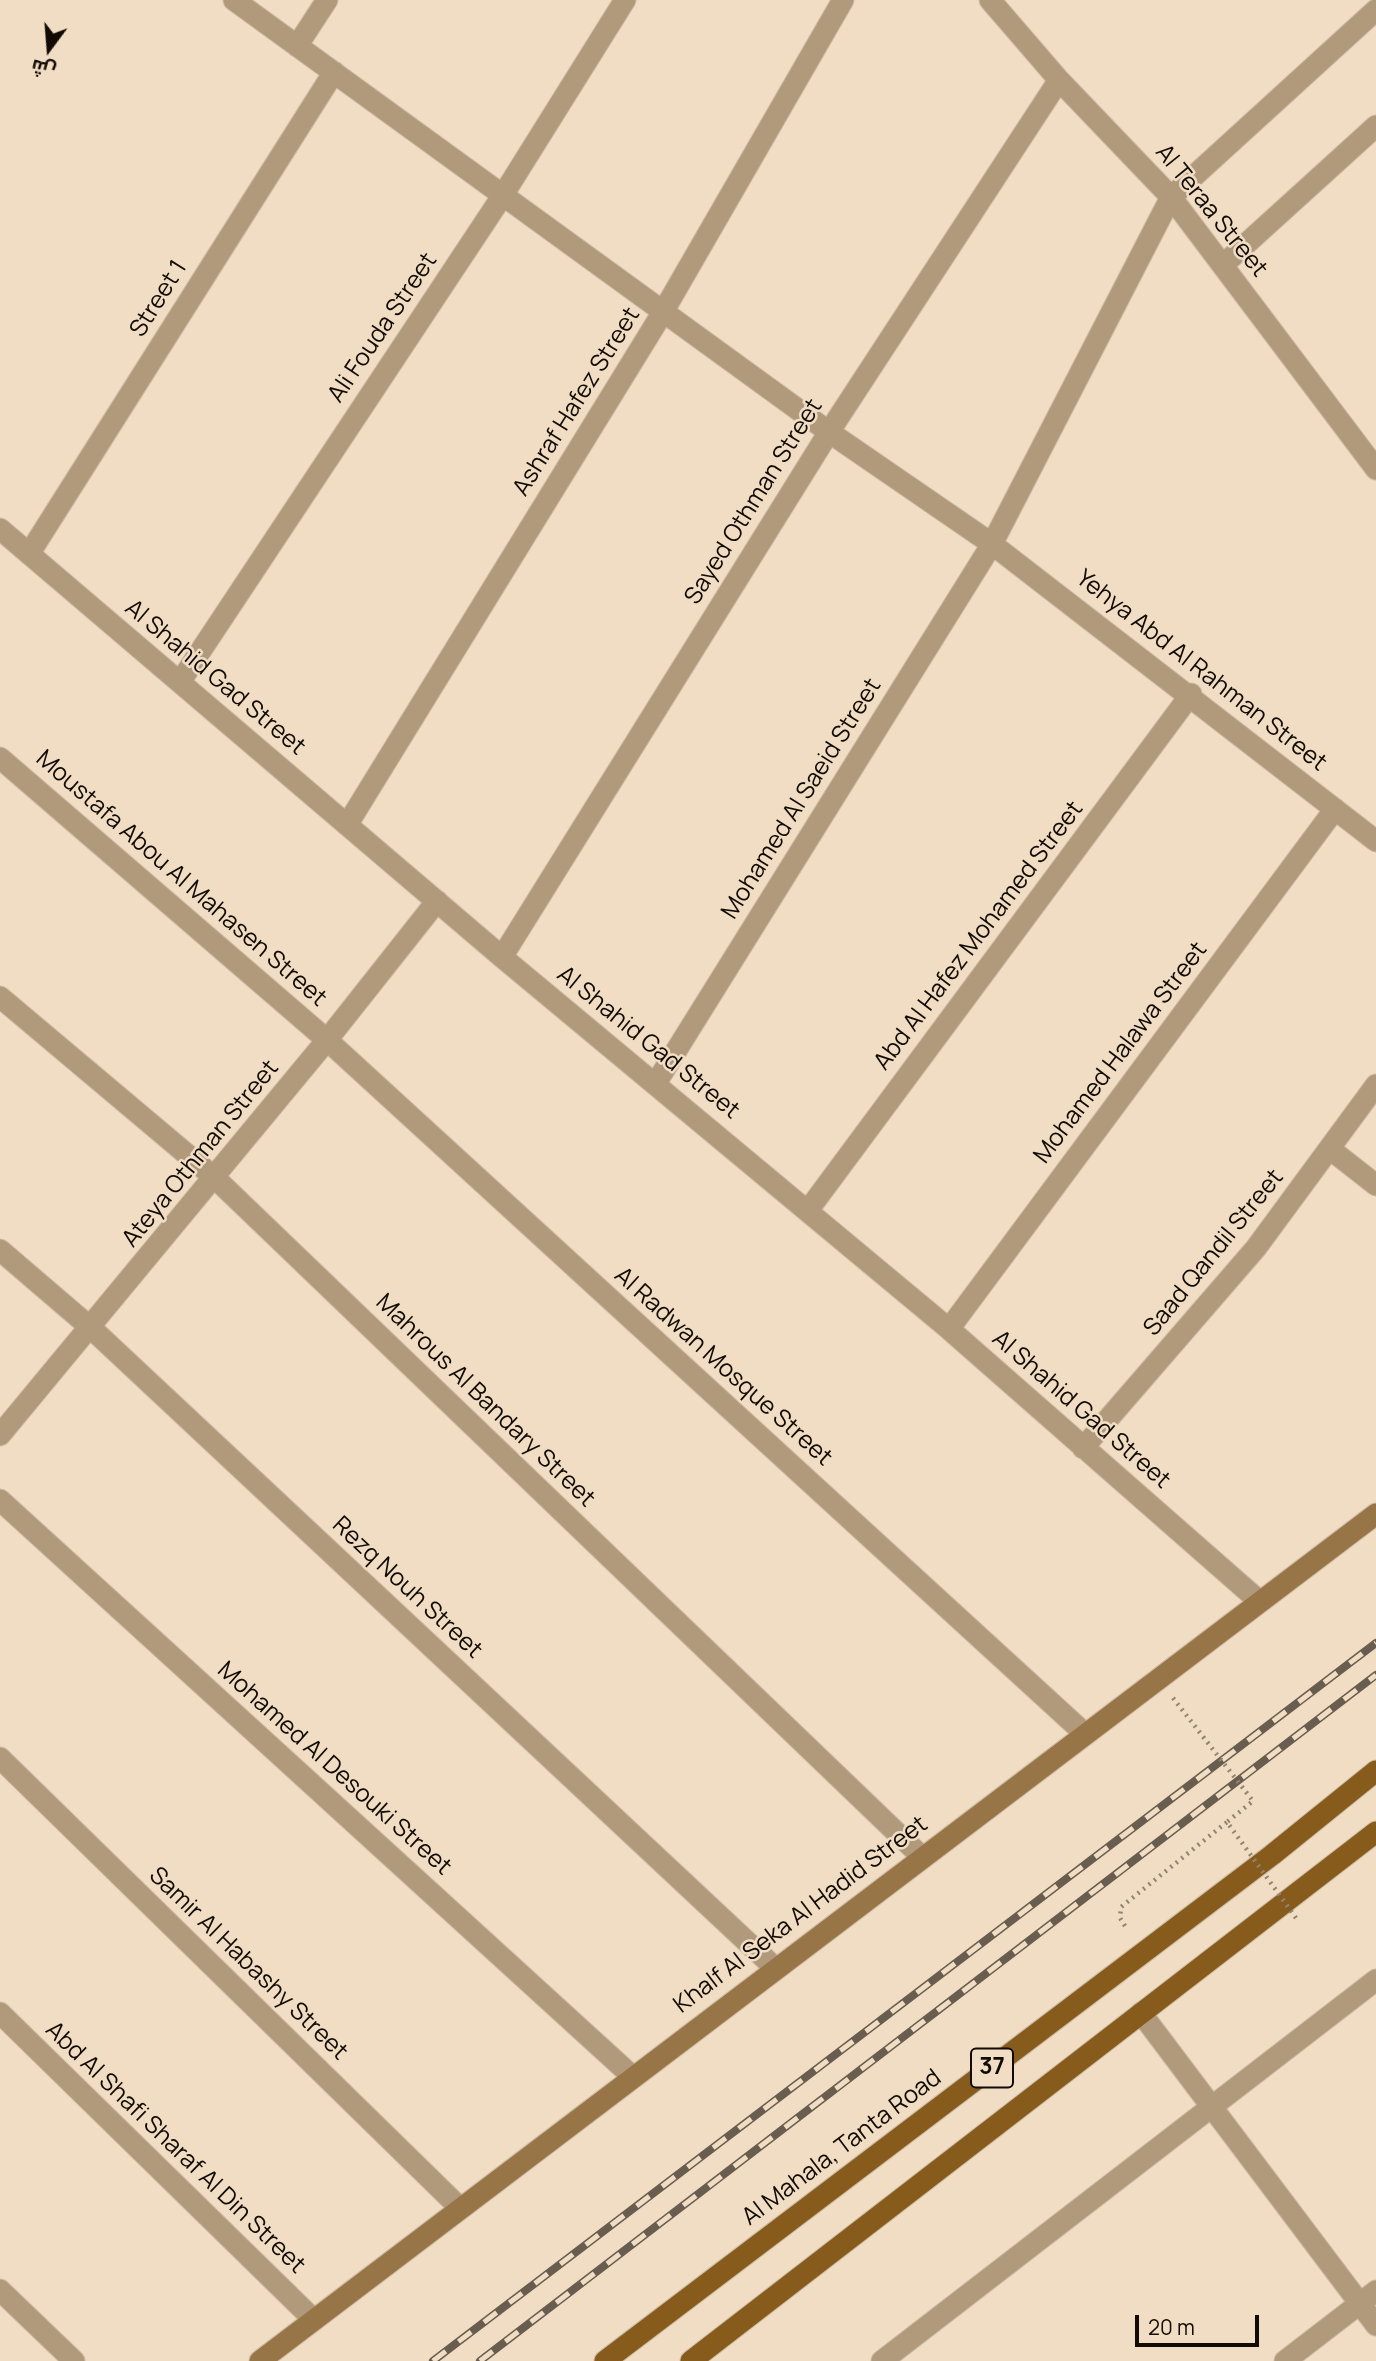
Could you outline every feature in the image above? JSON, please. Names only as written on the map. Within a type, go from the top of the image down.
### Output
[{"type":"main road","name":"Al Mahala, Tanta Road","points":[[605,2361],[1272,1855],[1376,1771]]},
{"type":"main road","name":"37","points":[[691,2361],[1376,1832]]},
{"type":"street","name":"Yehya Abd Al Rahman Street","points":[[234,0],[829,432],[992,544],[1191,694],[1376,841]]},
{"type":"street","points":[[297,46],[327,0]]},
{"type":"street","name":"Ali Fouda Street","points":[[180,682],[503,195],[625,0]]},
{"type":"street","name":"Ashraf Hafez Street","points":[[347,825],[663,312],[842,0]]},
{"type":"street","name":"Al Teraa Street","points":[[989,0],[1059,80],[1171,197],[1376,469]]},
{"type":"street","points":[[1171,197],[1376,9]]},
{"type":"street","name":"Street 1","points":[[29,554],[334,72]]},
{"type":"street","name":"Sayed Othman Street","points":[[502,957],[829,432],[1059,80]]},
{"type":"street","points":[[1224,264],[1376,126]]},
{"type":"street","name":"Mohamed Al Saeid Street","points":[[656,1083],[992,544],[1171,197]]},
{"type":"street","name":"Al Shahid Gad Street","points":[[0,529],[502,957],[809,1209],[1259,1601]]},
{"type":"street","name":"Abd Al Hafez Mohamed Street","points":[[809,1209],[1191,694]]},
{"type":"street","name":"Moustafa Abou Al Mahasen Street","points":[[0,758],[327,1041]]},
{"type":"street","name":"Mohamed Halawa Street","points":[[949,1329],[1335,809]]},
{"type":"street","name":"Ateya Othman Street","points":[[0,1435],[215,1178],[437,901]]},
{"type":"street","name":"Mahrous Al Bandary Street","points":[[0,997],[215,1178],[921,1856]]},
{"type":"street","name":"Al Radwan Mosque Street","points":[[327,1041],[1084,1733]]},
{"type":"street","name":"Saad Qandil Street","points":[[1083,1447],[1256,1248],[1376,1085]]},
{"type":"street","points":[[1330,1149],[1376,1185]]},
{"type":"street","name":"Rezq Nouh Street","points":[[0,1251],[91,1328],[775,1968]]},
{"type":"street","name":"Mohamed Al Desouki Street","points":[[0,1500],[633,2077]]},
{"type":"street","name":"Khalf Al Seka Al Hadid Street","points":[[260,2361],[921,1856],[1376,1514]]},
{"type":"street","name":"Samir Al Habashy Street","points":[[0,1758],[460,2208]]},
{"type":"street","points":[[883,2361],[1376,1980]]},
{"type":"street","name":"Abd Al Shafi Sharaf Al Din Street","points":[[0,2013],[314,2320]]},
{"type":"street","points":[[1141,2013],[1211,2107],[1368,2297],[1376,2325]]},
{"type":"street","points":[[0,2290],[74,2361]]},
{"type":"street","points":[[1285,2361],[1368,2297]]},
{"type":"path","points":[[1144,1952],[1120,1918],[1121,1907],[1253,1801],[1172,1698]]},
{"type":"path","points":[[1227,1822],[1296,1917]]},
{"type":"railway","points":[[433,2361],[1376,1643]]},
{"type":"railway","points":[[480,2361],[1376,1675]]}]
